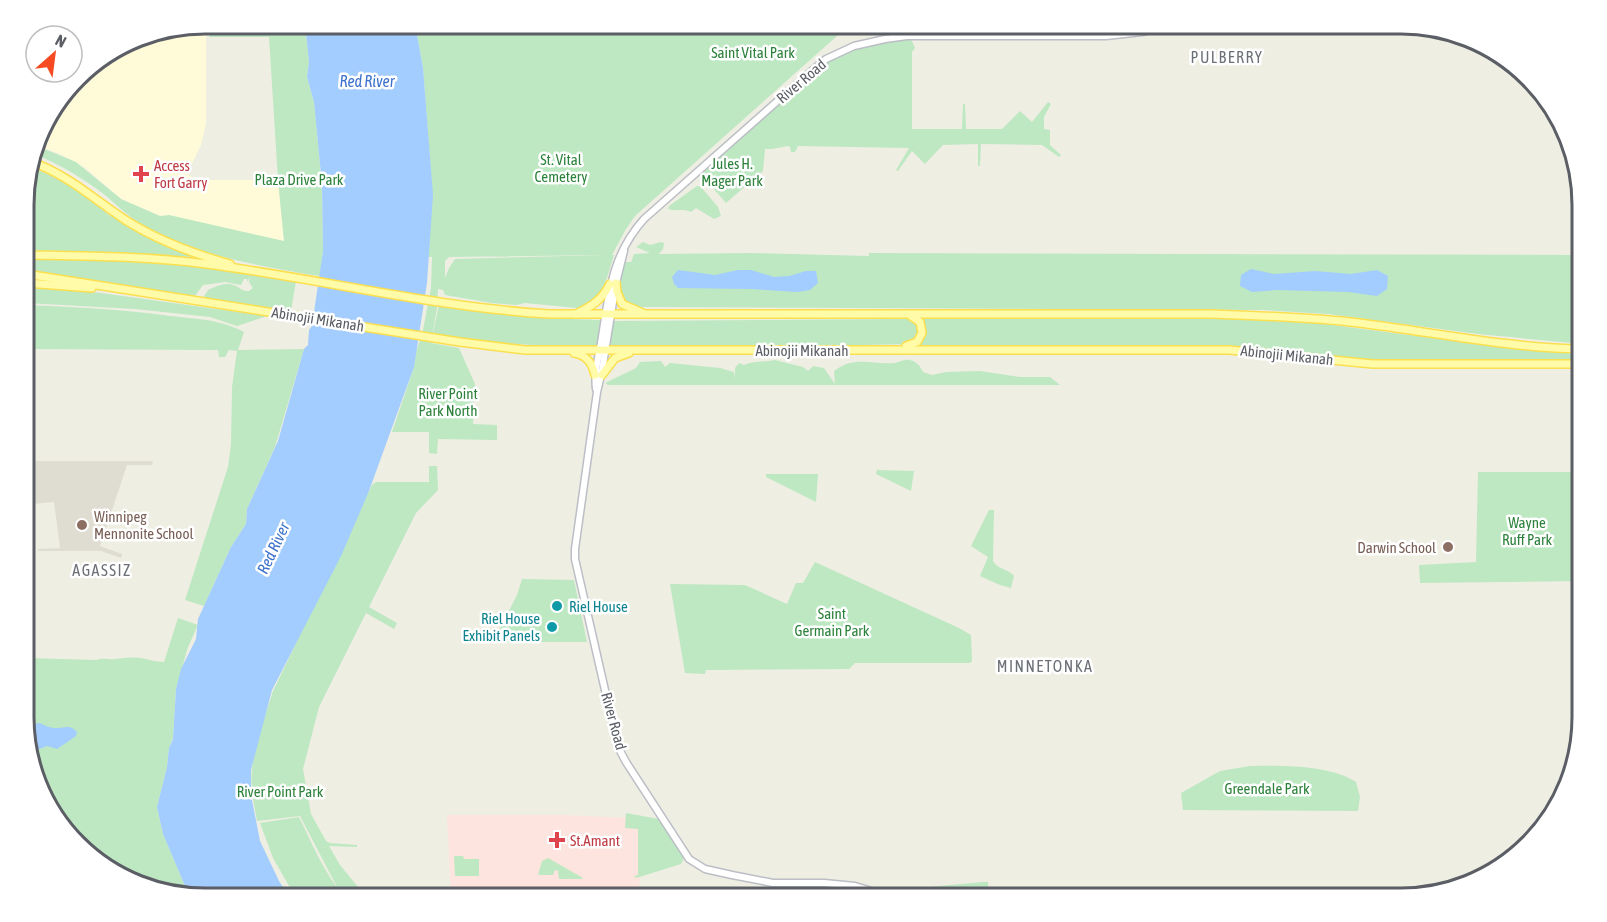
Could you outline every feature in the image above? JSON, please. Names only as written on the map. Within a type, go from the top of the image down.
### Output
[{"type":"main road","points":[[39,165],[63,176],[128,222],[157,238],[200,255],[270,274]]},
{"type":"main road","points":[[35,255],[161,259],[513,312],[573,315],[1283,316],[1357,323],[1511,344],[1572,348]]},
{"type":"main road","name":"Abinojii Mikanah","points":[[35,275],[507,348],[559,350],[1229,350],[1373,364],[1572,364]]},
{"type":"main road","points":[[35,284],[147,292]]},
{"type":"main road","points":[[573,315],[597,303],[613,284]]},
{"type":"main road","points":[[613,284],[622,304],[650,315]]},
{"type":"main road","points":[[843,350],[914,344],[921,336],[922,326],[919,320],[909,315]]},
{"type":"main road","points":[[559,350],[583,355],[592,363],[599,375],[615,358],[643,350]]},
{"type":"street","name":"River Road","points":[[860,887],[824,883],[773,883],[699,867],[683,852],[618,747],[575,559],[602,350],[613,284],[624,251],[634,231],[645,219],[821,63],[854,46],[907,36],[1115,35]]},
{"type":"shaded area","points":[[206,35],[206,124],[201,145],[187,174],[197,180],[278,180],[284,241],[160,216],[121,199],[85,168],[60,154],[44,148],[63,110],[84,84],[120,57],[140,47],[172,38]]},
{"type":"shaded area","name":"Winnipeg Mennonite School","points":[[35,461],[153,461],[152,465],[127,465],[100,546],[122,554],[121,558],[101,551],[38,551],[38,549],[60,548],[54,502],[35,504]]},
{"type":"shaded area","name":"St.Amant","points":[[447,815],[564,815],[653,819],[639,888],[451,888]]},
{"type":"green space","name":"Plaza Drive Park","points":[[210,35],[306,35],[309,62],[307,77],[314,102],[322,185],[323,251],[320,276],[227,258],[182,243],[140,223],[80,178],[41,157],[44,149],[76,162],[121,199],[160,216],[169,215],[284,241],[269,37],[209,37]]},
{"type":"green space","points":[[417,35],[838,35],[635,216],[612,255],[614,255],[603,288],[586,306],[577,308],[525,303],[516,305],[492,303],[445,295],[443,290],[438,289],[431,343],[459,348],[475,384],[473,424],[497,425],[497,440],[438,439],[437,454],[429,453],[429,432],[392,432],[414,367],[431,288],[432,257],[428,257],[432,187],[423,68]],"holes":[[[605,255],[455,259],[445,278],[445,261],[449,257]]]},
{"type":"green space","name":"Jules H. Mager Park","points":[[911,39],[915,48],[912,52],[912,129],[962,129],[963,104],[965,104],[966,129],[1002,129],[1020,111],[1032,122],[1048,102],[1051,104],[1044,117],[1044,129],[1050,130],[1050,145],[1061,155],[1059,157],[1042,145],[981,144],[980,166],[978,166],[978,144],[943,145],[925,164],[912,151],[898,171],[896,170],[909,148],[798,146],[795,152],[791,152],[788,146],[765,149],[763,171],[726,203],[701,174],[805,79],[829,61],[851,50],[884,40]]},
{"type":"green space","points":[[38,170],[69,184],[109,215],[194,257],[35,250],[35,205]]},
{"type":"green space","points":[[697,186],[701,187],[718,207],[721,216],[714,219],[696,208],[691,212],[668,209]]},
{"type":"green space","points":[[643,242],[650,245],[664,243],[659,254],[751,253],[869,256],[869,253],[1572,255],[1572,343],[1478,334],[1328,314],[1263,310],[639,308],[625,303],[618,286],[624,262],[631,262],[634,254],[650,253],[636,247]]},
{"type":"green space","points":[[35,257],[167,262],[296,281],[291,311],[205,298],[204,296],[208,290],[225,284],[249,291],[253,288],[249,282],[250,277],[247,282],[247,279],[244,279],[241,285],[225,282],[203,285],[195,296],[35,272]]},
{"type":"green space","points":[[35,287],[101,293],[267,316],[237,326],[210,317],[135,309],[35,303]]},
{"type":"green space","points":[[439,305],[520,316],[601,320],[597,346],[515,344],[433,333]]},
{"type":"green space","points":[[35,306],[112,310],[204,320],[234,327],[244,332],[238,350],[304,349],[275,447],[247,509],[246,524],[231,547],[204,606],[185,600],[228,467],[231,444],[232,387],[237,351],[229,350],[225,357],[219,357],[218,350],[35,349]]},
{"type":"green space","points":[[907,319],[915,324],[918,330],[914,341],[910,344],[609,348],[612,321]]},
{"type":"green space","points":[[922,319],[1262,319],[1325,324],[1470,343],[1572,352],[1572,362],[1373,362],[1231,348],[916,348],[922,338],[924,323]]},
{"type":"green space","points":[[775,360],[803,367],[808,371],[813,366],[824,368],[835,384],[834,371],[849,363],[895,363],[907,360],[916,363],[923,372],[932,375],[946,372],[980,371],[1020,377],[1050,377],[1060,385],[608,385],[605,383],[636,368],[640,362],[661,361],[665,367],[670,363],[720,368],[734,372],[735,379],[735,368],[739,363],[744,365]]},
{"type":"green space","name":"River Point Park","points":[[429,466],[437,466],[438,490],[416,513],[369,607],[397,623],[394,629],[366,613],[319,707],[303,769],[311,814],[326,841],[357,845],[357,847],[329,846],[340,865],[359,888],[338,888],[300,816],[257,821],[252,782],[253,759],[273,691],[372,485],[376,482],[429,482]]},
{"type":"green space","points":[[877,470],[914,471],[911,491],[876,474]]},
{"type":"green space","name":"Wayne Ruff Park","points":[[1478,472],[1572,472],[1572,581],[1420,583],[1419,565],[1476,562]]},
{"type":"green space","points":[[766,474],[818,474],[816,502],[766,477]]},
{"type":"green space","points":[[989,510],[994,510],[993,561],[1014,576],[1011,588],[980,576],[988,557],[971,546]]},
{"type":"green space","name":"Saint Germain Park","points":[[815,562],[971,635],[972,661],[970,663],[855,663],[849,669],[706,670],[705,674],[685,673],[670,584],[745,585],[787,604],[796,583],[803,583]]},
{"type":"green space","points":[[522,579],[574,580],[587,642],[493,642],[517,595]]},
{"type":"green space","points":[[178,618],[198,625],[188,647],[176,689],[173,738],[157,807],[163,834],[185,886],[140,875],[120,865],[93,845],[77,829],[57,802],[40,761],[36,739],[35,658],[96,660],[143,658],[164,662]]},
{"type":"green space","name":"Greendale Park","points":[[1250,766],[1305,767],[1346,776],[1356,782],[1360,797],[1358,811],[1183,810],[1181,793],[1220,771]]},
{"type":"green space","points":[[626,813],[659,819],[684,858],[681,864],[636,878],[634,876],[638,875],[638,829],[625,828]]},
{"type":"green space","points":[[299,817],[314,849],[338,888],[290,888],[273,858],[260,823]]},
{"type":"green space","points":[[454,856],[479,859],[479,876],[455,876]]},
{"type":"green space","points":[[548,858],[583,878],[559,879],[558,871],[555,870],[553,875],[538,875],[542,861]]},
{"type":"green space","points":[[988,882],[988,887],[925,887]]},
{"type":"water","name":"Red River","points":[[306,35],[417,35],[423,68],[433,195],[427,283],[414,367],[369,491],[341,556],[272,690],[251,770],[251,795],[260,841],[283,888],[185,886],[163,834],[157,807],[167,767],[169,748],[173,739],[176,689],[181,669],[196,639],[198,619],[231,547],[246,524],[247,509],[278,441],[312,326],[323,251],[322,185],[314,102],[307,77],[309,62]]},
{"type":"water","points":[[1251,269],[1274,274],[1315,271],[1351,274],[1377,270],[1388,276],[1387,289],[1377,296],[1348,292],[1277,290],[1252,292],[1240,286],[1241,275]]},
{"type":"water","points":[[678,270],[715,275],[751,270],[774,277],[816,271],[818,283],[810,290],[797,292],[678,288],[672,277]]},
{"type":"water","points":[[35,724],[52,728],[66,727],[77,732],[76,736],[57,749],[47,746],[38,750]]},
{"type":"place","name":"Access Fort Garry","points":[[141,174]]},
{"type":"place","name":"Winnipeg Mennonite School","points":[[82,525]]},
{"type":"place","name":"Darwin School","points":[[1448,547]]},
{"type":"place","name":"Riel House","points":[[557,606]]},
{"type":"place","name":"Riel House Exhibit Panels","points":[[552,627]]},
{"type":"place","name":"St.Amant","points":[[557,840]]},
{"type":"district","name":"PULBERRY","points":[[1227,57]]},
{"type":"district","name":"AGASSIZ","points":[[102,570]]},
{"type":"district","name":"MINNETONKA","points":[[1045,666]]},
{"type":"park label","name":"Saint Vital Park","points":[[753,52]]},
{"type":"park label","name":"St. Vital Cemetery","points":[[561,168]]},
{"type":"park label","name":"River Point Park North","points":[[448,402]]}]
